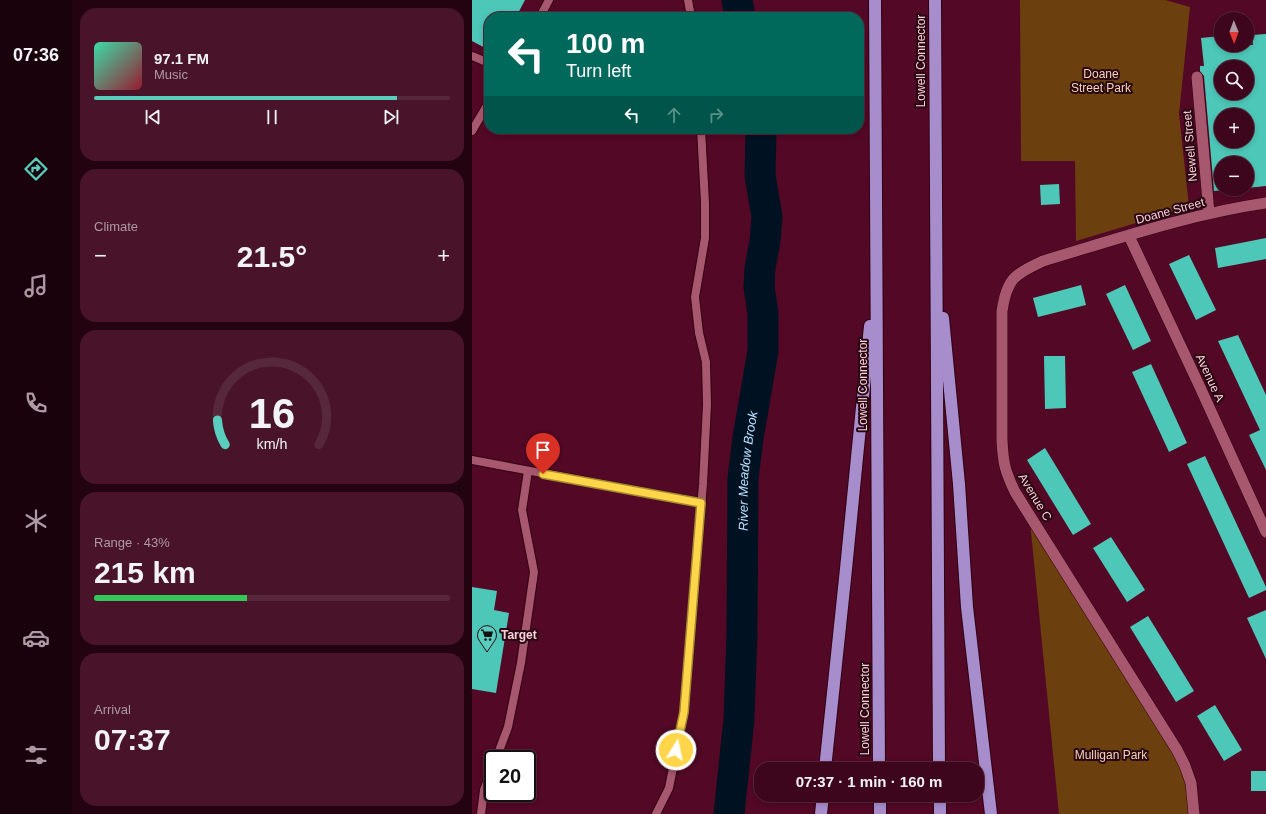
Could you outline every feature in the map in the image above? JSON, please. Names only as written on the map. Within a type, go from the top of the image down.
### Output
[{"type":"highway","name":"Lowell Connector","points":[[875,0],[879,762]]},
{"type":"highway","name":"Lowell Connector","points":[[935,0],[939,762]]},
{"type":"highway","points":[[936,266],[946,340],[959,484],[967,608],[991,814]]},
{"type":"highway","points":[[826,762],[876,268]]},
{"type":"highway","points":[[821,814],[822,802]]},
{"type":"highway","points":[[880,802],[880,814]]},
{"type":"highway","points":[[940,802],[940,814]]},
{"type":"street","name":"Newell Street","points":[[1197,77],[1209,213]]},
{"type":"street","name":"Doane Street","points":[[1129,236],[1209,213],[1266,203]]},
{"type":"street","name":"Avenue A","points":[[1129,236],[1266,532]]},
{"type":"street","name":"Avenue C","points":[[1129,236],[1043,261],[1022,271],[1011,281],[1005,296],[1002,311],[1003,461],[1007,475],[1015,492],[1185,766],[1191,783],[1194,814]]},
{"type":"lane","points":[[543,12],[549,0]]},
{"type":"lane","points":[[688,0],[690,12]]},
{"type":"lane","points":[[472,56],[484,61]]},
{"type":"lane","points":[[472,131],[484,111]]},
{"type":"lane","points":[[656,814],[669,788],[684,712],[701,503],[707,405],[706,362],[699,333],[695,297],[705,238],[705,202],[701,134]]},
{"type":"lane","points":[[472,460],[701,503]]},
{"type":"lane","points":[[499,750],[508,727],[521,663],[534,572],[522,510],[528,471]]},
{"type":"lane","points":[[481,814],[484,790]]},
{"type":"green space","name":"Doane Street Park","points":[[1020,0],[1165,0],[1190,7],[1179,114],[1189,207],[1076,241],[1075,161],[1021,161]]},
{"type":"green space","name":"Mulligan Park","points":[[1029,512],[1177,750],[1194,814],[1059,814]]},
{"type":"building","points":[[472,0],[525,0],[519,12],[484,12],[484,47],[472,41]]},
{"type":"building","points":[[1266,34],[1266,186],[1254,187],[1254,156],[1214,156],[1214,191],[1204,76],[1200,71],[1200,66],[1204,66],[1201,38],[1214,37],[1214,52],[1254,52],[1254,35]]},
{"type":"building","points":[[1059,184],[1060,204],[1041,205],[1040,185]]},
{"type":"building","points":[[1266,238],[1266,259],[1218,268],[1215,248]]},
{"type":"building","points":[[1189,255],[1216,310],[1196,320],[1169,264]]},
{"type":"building","points":[[1081,285],[1086,305],[1038,317],[1033,298]]},
{"type":"building","points":[[1125,285],[1151,341],[1133,350],[1106,294]]},
{"type":"building","points":[[1238,335],[1266,395],[1266,470],[1249,435],[1260,430],[1218,341]]},
{"type":"building","points":[[1044,356],[1065,356],[1066,408],[1045,409]]},
{"type":"building","points":[[1151,364],[1187,443],[1169,452],[1132,372]]},
{"type":"building","points":[[1045,448],[1091,524],[1073,535],[1027,460]]},
{"type":"building","points":[[1205,456],[1266,587],[1266,590],[1249,598],[1187,464]]},
{"type":"building","points":[[1111,537],[1145,590],[1127,602],[1093,548]]},
{"type":"building","name":"Target","points":[[472,587],[497,591],[494,610],[509,613],[496,693],[472,689]]},
{"type":"building","points":[[1266,610],[1266,659],[1247,618]]},
{"type":"building","points":[[1148,616],[1194,691],[1176,702],[1130,627]]},
{"type":"building","points":[[1215,705],[1242,750],[1224,761],[1197,716]]},
{"type":"building","points":[[1251,771],[1266,771],[1266,791],[1251,791]]},
{"type":"waterway","name":"River Meadow Brook","points":[[737,0],[739,12]]},
{"type":"waterway","name":"River Meadow Brook","points":[[729,814],[739,719],[742,633],[743,478],[748,438],[763,351],[763,313],[759,287],[767,217],[760,175],[761,134]]},
{"type":"place","name":"Target","points":[[487,652]]},
{"type":"route","points":[[543,474],[701,503],[684,712],[676,750]]}]
